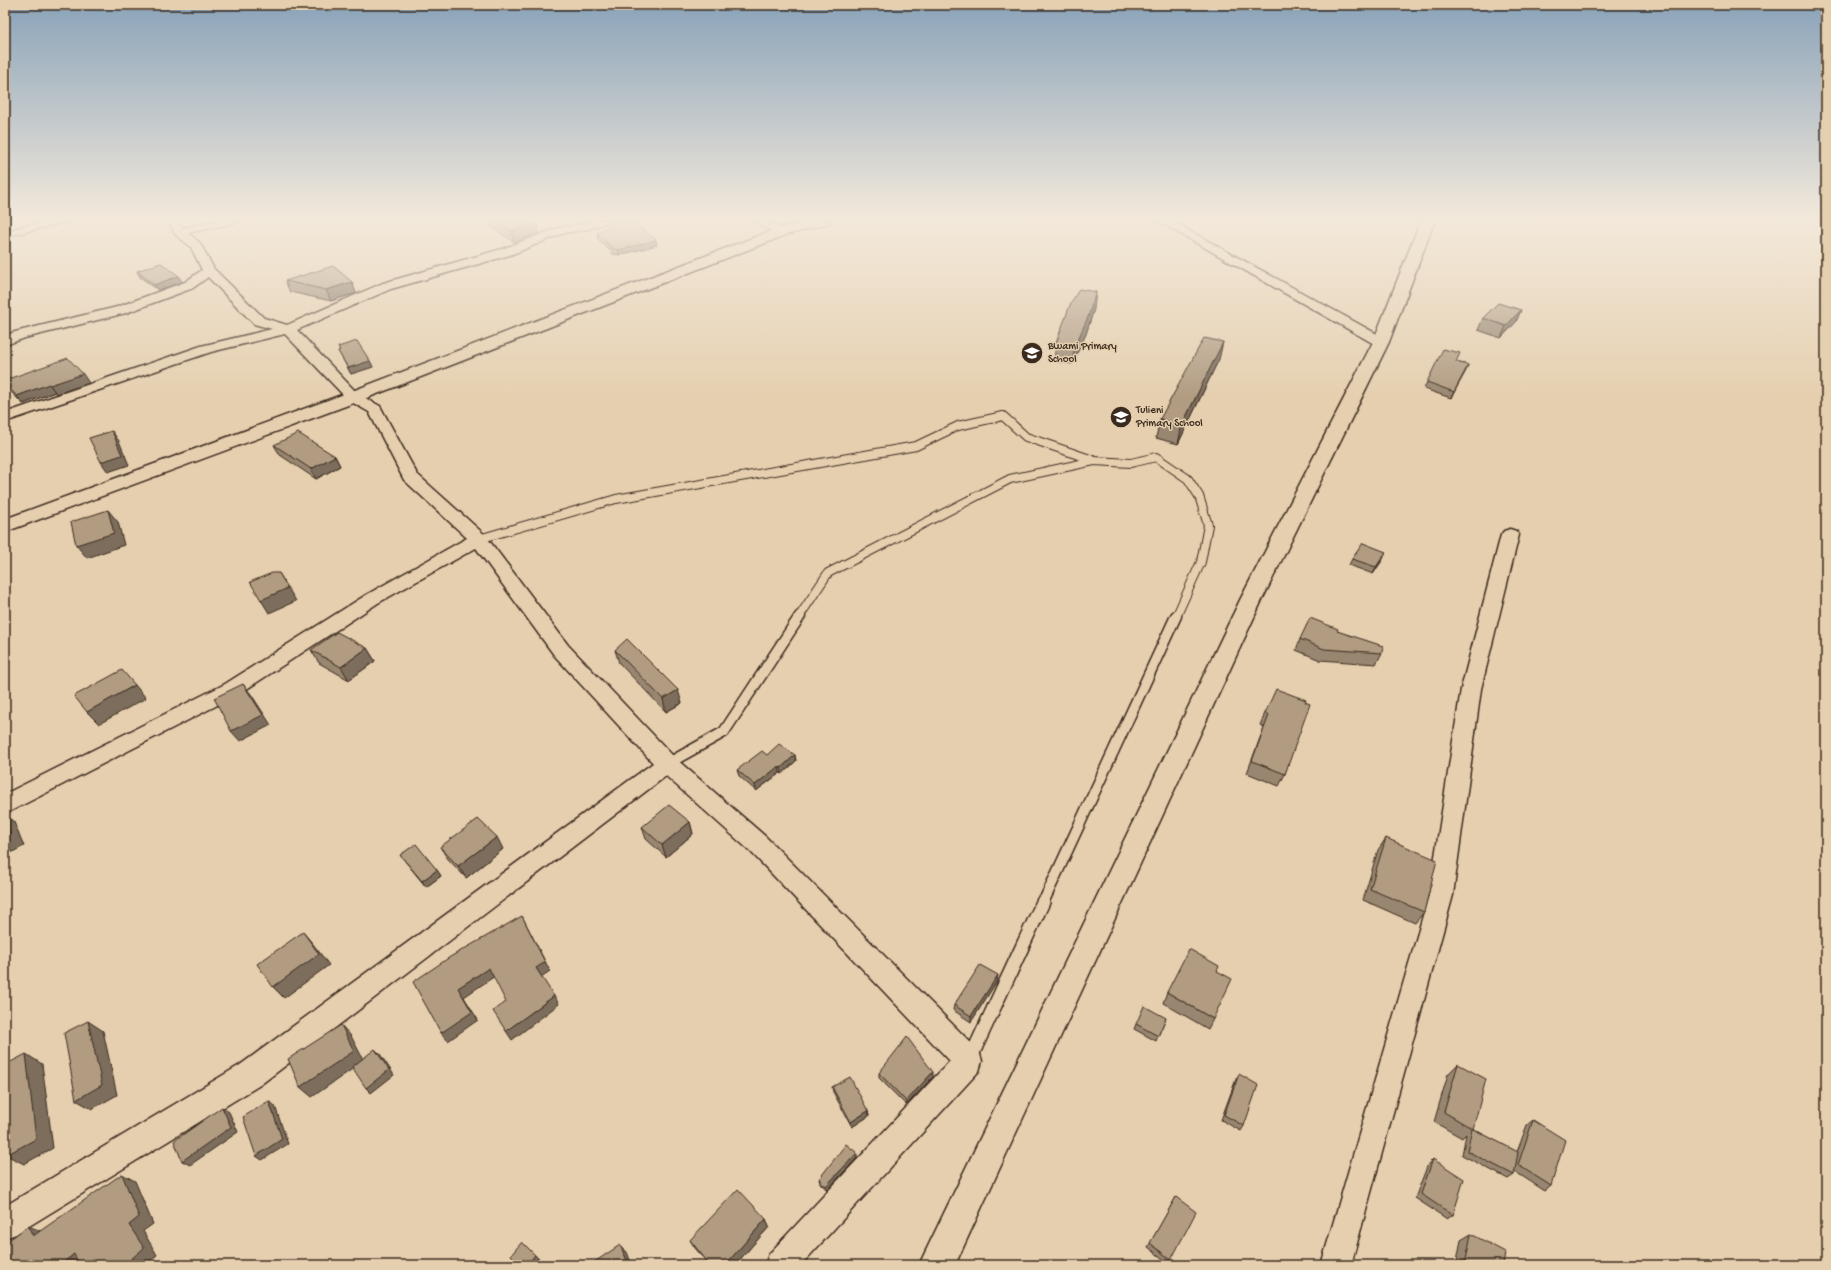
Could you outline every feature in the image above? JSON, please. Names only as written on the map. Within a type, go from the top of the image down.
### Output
[{"type":"main road","points":[[5,526],[353,397],[658,279]]},
{"type":"main road","points":[[937,1265],[1251,600],[1381,342],[1405,279]]},
{"type":"street","points":[[5,341],[20,335],[121,310],[189,285],[197,279]]},
{"type":"street","points":[[217,279],[259,321],[288,329],[353,397],[375,409],[410,477],[479,539],[561,650],[667,764],[758,844],[970,1061],[780,1265]]},
{"type":"street","points":[[5,418],[206,349],[288,329],[388,286],[411,279]]},
{"type":"street","points":[[1268,279],[1381,342]]},
{"type":"street","points":[[1336,1265],[1441,895],[1472,689],[1510,535]]},
{"type":"street","points":[[5,804],[232,689],[372,598],[479,539]]},
{"type":"street","points":[[5,1222],[250,1075],[667,764]]},
{"type":"lane","points":[[479,539],[616,499],[916,446],[958,426],[1002,416],[1026,437],[1094,461]]},
{"type":"lane","points":[[667,764],[724,732],[828,573],[1010,479],[1094,461],[1131,463],[1156,456],[1188,479],[1199,496],[1208,525],[1201,562],[970,1061]]},
{"type":"building","points":[[147,279],[170,279],[154,285]]},
{"type":"building","points":[[291,279],[349,279],[352,282],[326,290],[285,281]]},
{"type":"building","points":[[1079,289],[1096,292],[1088,317],[1075,346],[1056,343],[1070,305]]},
{"type":"building","points":[[1498,303],[1521,310],[1506,326],[1483,318]]},
{"type":"building","points":[[1204,338],[1223,342],[1182,425],[1160,419]]},
{"type":"building","points":[[357,341],[370,361],[348,368],[338,351],[340,350],[338,347]]},
{"type":"building","points":[[1443,349],[1460,353],[1456,362],[1468,365],[1454,392],[1427,382]]},
{"type":"building","points":[[68,358],[83,374],[50,385],[49,384],[17,396],[5,384],[5,380]]},
{"type":"building","points":[[112,431],[122,455],[101,462],[89,438]]},
{"type":"building","points":[[298,433],[335,456],[311,469],[274,445]]},
{"type":"building","points":[[108,510],[114,533],[76,545],[71,522]]},
{"type":"building","points":[[1363,543],[1386,552],[1376,567],[1352,559]]},
{"type":"building","points":[[272,573],[279,573],[288,588],[261,600],[250,582]]},
{"type":"building","points":[[1310,618],[1338,629],[1337,631],[1383,646],[1382,653],[1324,649],[1300,639]]},
{"type":"building","points":[[337,632],[367,648],[341,667],[311,650]]},
{"type":"building","points":[[627,639],[678,690],[663,699],[615,650]]},
{"type":"building","points":[[122,670],[135,685],[87,712],[74,696]]},
{"type":"building","points":[[243,684],[263,715],[231,731],[214,698]]},
{"type":"building","points":[[1276,689],[1306,700],[1305,702],[1310,704],[1285,774],[1252,761],[1269,715],[1265,713]]},
{"type":"building","points":[[779,744],[795,755],[781,768],[779,766],[755,785],[737,770],[762,751],[767,755]]},
{"type":"building","points":[[669,805],[690,822],[662,845],[642,827]]},
{"type":"building","points":[[478,819],[497,837],[458,866],[440,847]]},
{"type":"building","points":[[5,822],[10,834],[5,836]]},
{"type":"building","points":[[1386,838],[1437,860],[1424,912],[1370,889]]},
{"type":"building","points":[[416,844],[437,870],[422,881],[400,855]]},
{"type":"building","points":[[522,916],[545,962],[536,968],[554,996],[506,1031],[493,1011],[506,1002],[489,968],[458,988],[472,1012],[441,1033],[413,982],[450,957]]},
{"type":"building","points":[[303,932],[319,954],[273,987],[257,964]]},
{"type":"building","points":[[1189,949],[1219,966],[1217,971],[1232,979],[1213,1019],[1167,992]]},
{"type":"building","points":[[980,965],[998,975],[971,1016],[954,1005]]},
{"type":"building","points":[[1144,1006],[1166,1018],[1158,1036],[1136,1024]]},
{"type":"building","points":[[88,1021],[102,1085],[76,1100],[64,1033]]},
{"type":"building","points":[[341,1025],[354,1051],[300,1087],[288,1059]]},
{"type":"building","points":[[907,1037],[933,1072],[906,1101],[879,1073]]},
{"type":"building","points":[[375,1049],[389,1070],[366,1088],[352,1067]]},
{"type":"building","points":[[26,1054],[36,1139],[6,1155],[5,1065]]},
{"type":"building","points":[[1458,1064],[1486,1079],[1473,1129],[1444,1112]]},
{"type":"building","points":[[1239,1074],[1258,1085],[1244,1126],[1224,1115]]},
{"type":"building","points":[[850,1077],[868,1111],[851,1122],[832,1087]]},
{"type":"building","points":[[269,1101],[282,1139],[256,1156],[243,1117]]},
{"type":"building","points":[[222,1107],[231,1127],[182,1161],[174,1141]]},
{"type":"building","points":[[1533,1120],[1565,1140],[1551,1186],[1518,1165]]},
{"type":"building","points":[[1472,1129],[1518,1152],[1514,1175],[1467,1151]]},
{"type":"building","points":[[846,1144],[857,1153],[826,1186],[819,1179]]},
{"type":"building","points":[[1433,1159],[1464,1179],[1453,1215],[1421,1194]]},
{"type":"building","points":[[122,1174],[139,1217],[129,1225],[144,1248],[124,1265],[80,1265],[74,1254],[60,1265],[5,1265],[5,1243],[28,1226],[33,1236]]},
{"type":"building","points":[[738,1189],[766,1219],[725,1265],[710,1265],[690,1240]]},
{"type":"building","points":[[1176,1197],[1196,1212],[1171,1260],[1150,1243]]},
{"type":"building","points":[[1471,1234],[1505,1252],[1503,1265],[1465,1265]]},
{"type":"building","points":[[522,1242],[535,1255],[527,1265],[520,1265],[511,1255]]},
{"type":"building","points":[[620,1245],[629,1265],[590,1265]]},
{"type":"place","name":"Bwami Primary School","points":[[1032,353]]},
{"type":"place","name":"Tulieni Primary School","points":[[1121,417]]}]
